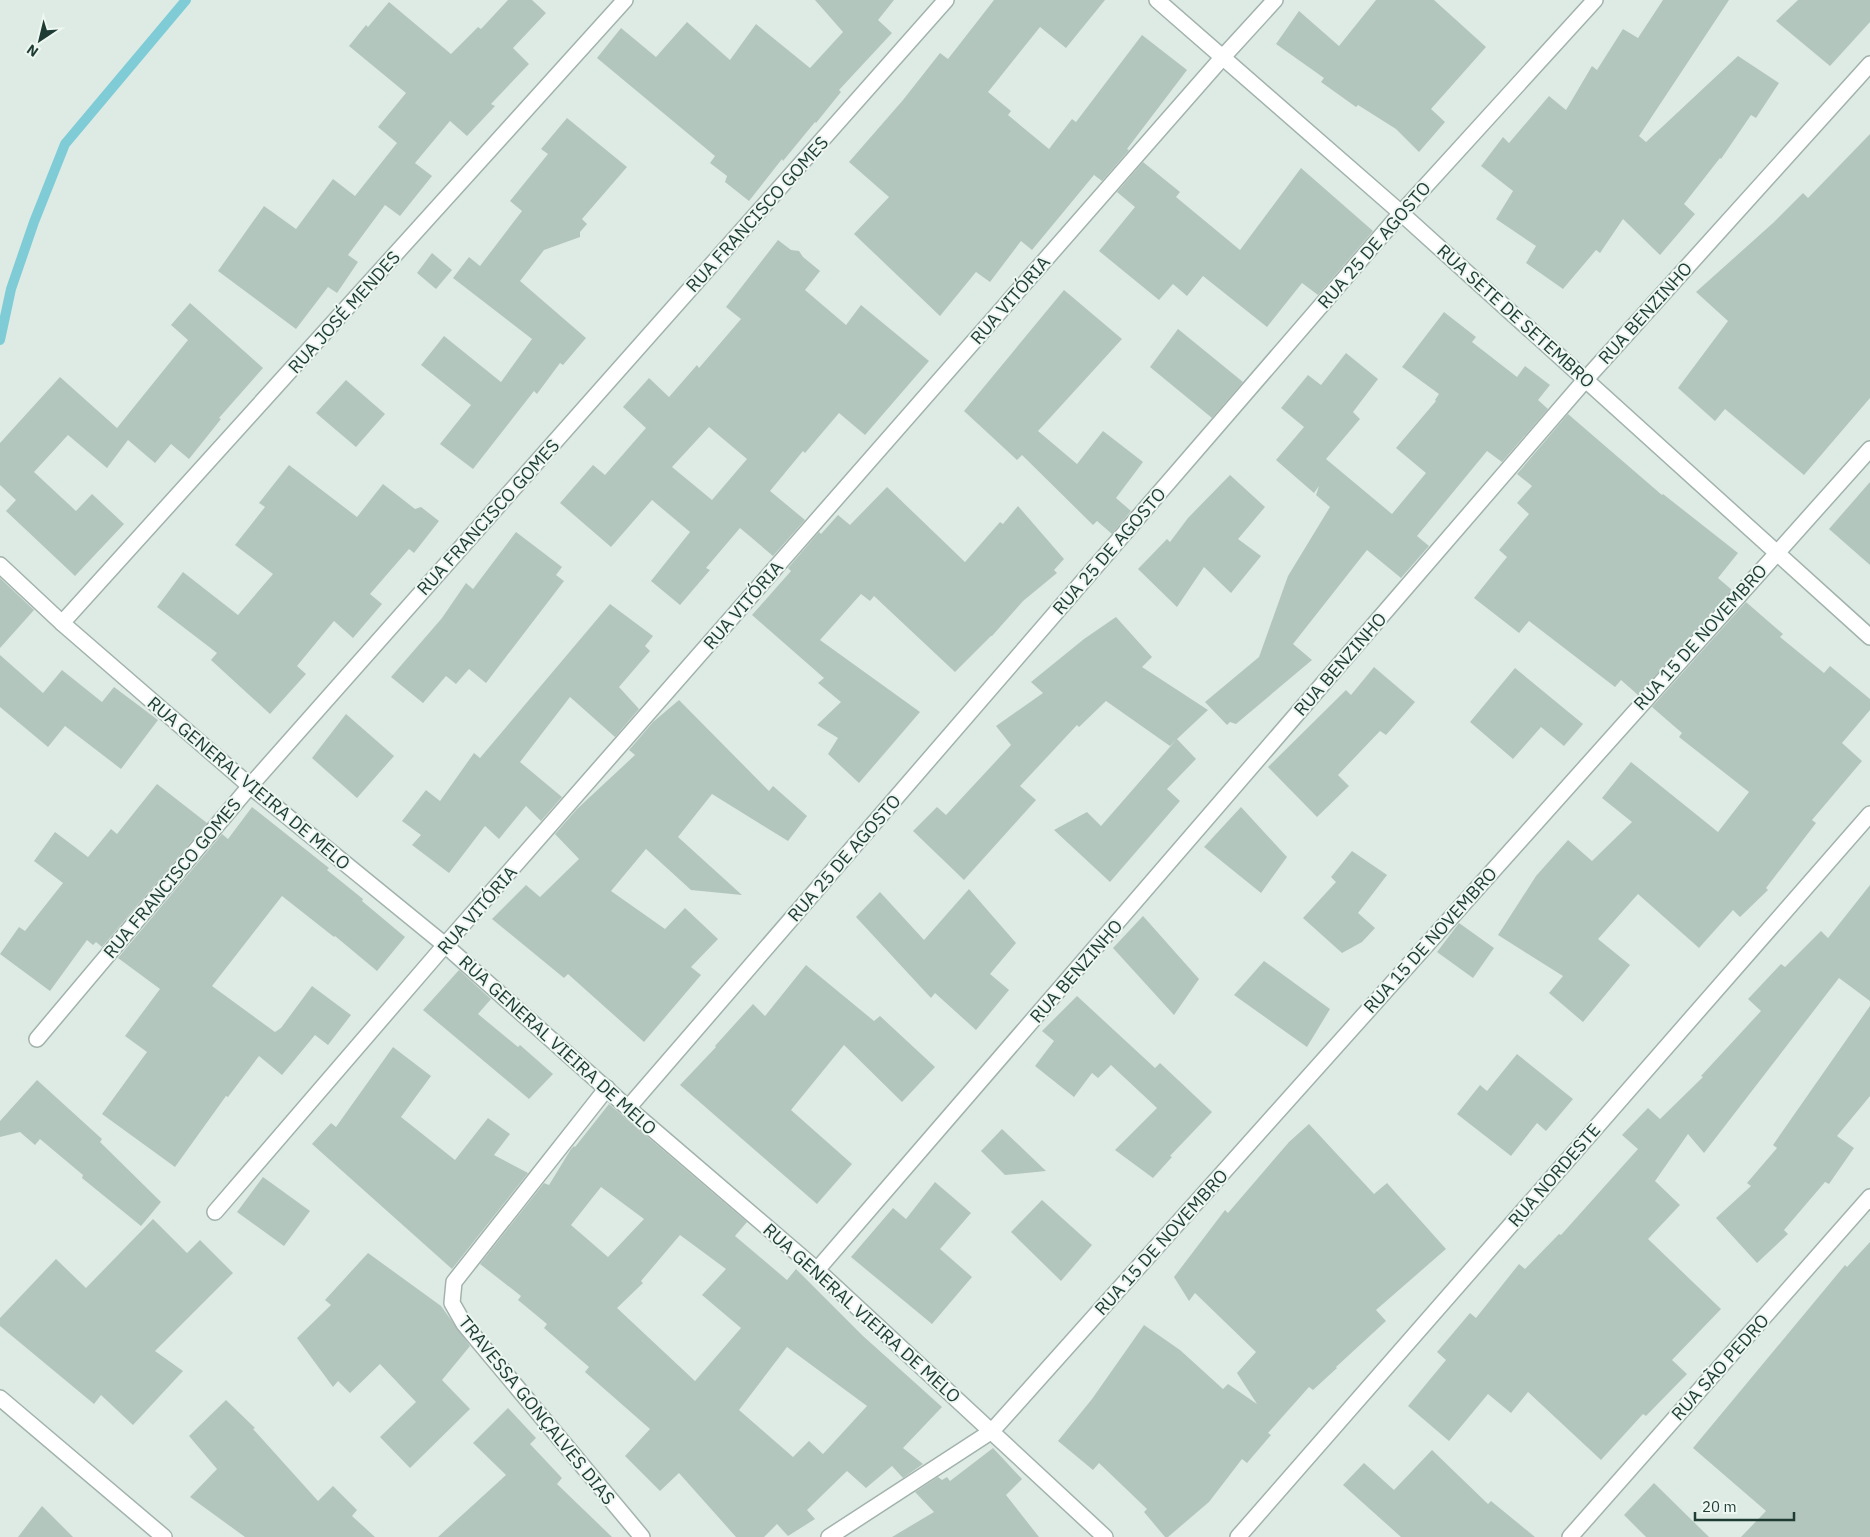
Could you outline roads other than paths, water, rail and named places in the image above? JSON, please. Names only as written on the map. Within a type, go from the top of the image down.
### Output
[{"type":"street","name":"RUA JOSÉ MENDES","points":[[62,623],[625,0]]},
{"type":"street","name":"RUA FRANCISCO GOMES","points":[[36,1039],[250,786],[946,0]]},
{"type":"street","name":"RUA SETE DE SETEMBRO","points":[[1157,0],[1586,378],[1870,637]]},
{"type":"street","name":"RUA VITÓRIA","points":[[215,1212],[446,945],[1222,58],[1275,0]]},
{"type":"street","name":"RUA 25 DE AGOSTO","points":[[628,1108],[1401,213],[1595,0]]},
{"type":"street","name":"RUA BENZINHO","points":[[818,1270],[1586,378],[1870,64]]},
{"type":"street","name":"RUA 15 DE NOVEMBRO","points":[[829,1537],[992,1431],[1870,449]]},
{"type":"street","name":"RUA GENERAL VIEIRA DE MELO","points":[[0,565],[62,623],[250,786],[446,945],[628,1108],[818,1270],[1106,1537]]},
{"type":"street","name":"RUA NORDESTE","points":[[1238,1537],[1870,814]]},
{"type":"street","name":"TRAVESSA GONÇALVES DIAS","points":[[607,1088],[454,1282],[452,1303],[464,1324],[642,1537]]},
{"type":"street","name":"RUA SÃO PEDRO","points":[[1570,1537],[1870,1197]]},
{"type":"street","points":[[0,1398],[164,1537]]},
{"type":"waterway","points":[[0,340],[11,289],[34,222],[65,144],[186,0]]}]
